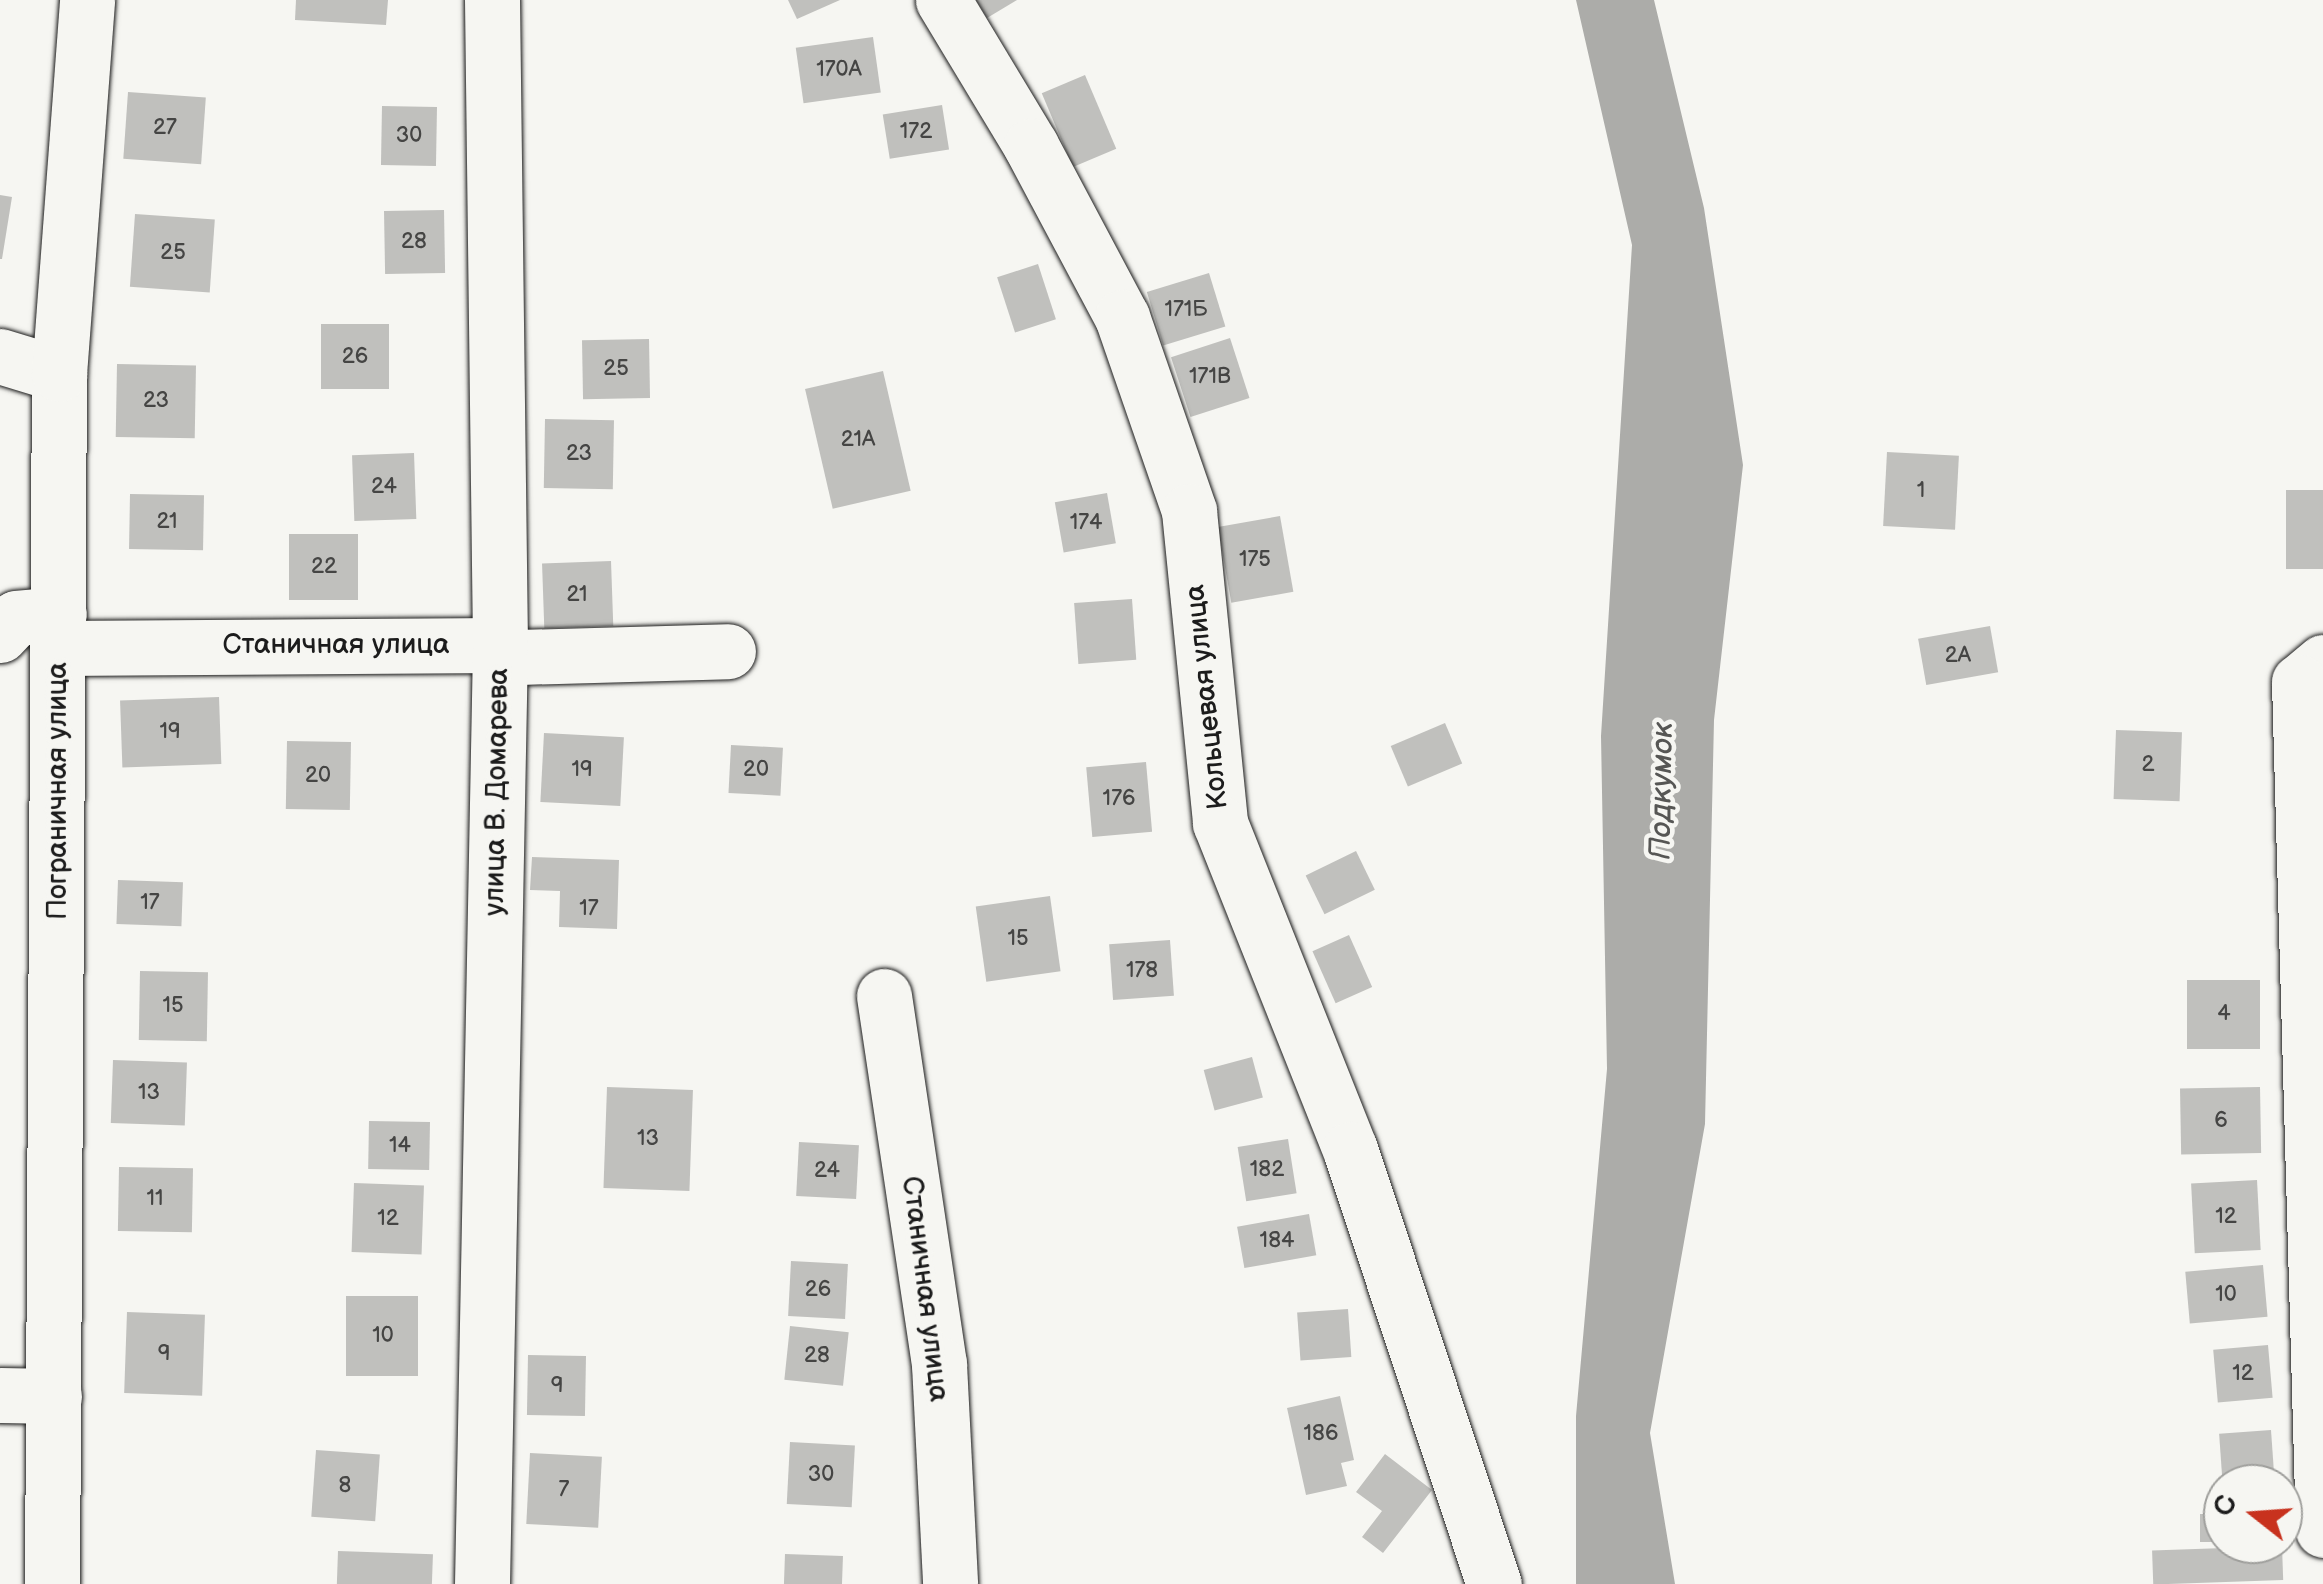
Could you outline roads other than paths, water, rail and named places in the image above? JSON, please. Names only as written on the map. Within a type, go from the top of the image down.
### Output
[{"type":"street","name":"Пограничная улица","points":[[52,1584],[59,374],[87,0]]},
{"type":"street","name":"улица В. Домарева","points":[[482,1584],[500,645],[492,0]]},
{"type":"street","name":"Кольцевая улица","points":[[943,0],[1031,146],[1128,335],[1188,512],[1220,823],[1350,1148],[1494,1584]]},
{"type":"street","points":[[0,356],[59,374]]},
{"type":"street","name":"Станичная улица","points":[[0,635],[16,618],[59,631],[500,645],[519,657],[728,651]]},
{"type":"street","points":[[2311,672],[2323,1530]]},
{"type":"street","name":"Станичная улица","points":[[884,996],[939,1364],[950,1584]]},
{"type":"street","points":[[0,1395],[54,1396]]},
{"type":"water","name":"Подкумок","points":[[1576,0],[1654,0],[1704,208],[1743,465],[1714,720],[1705,1124],[1650,1433],[1675,1584],[1576,1584],[1576,1416],[1607,1069],[1601,736],[1632,245]]}]
